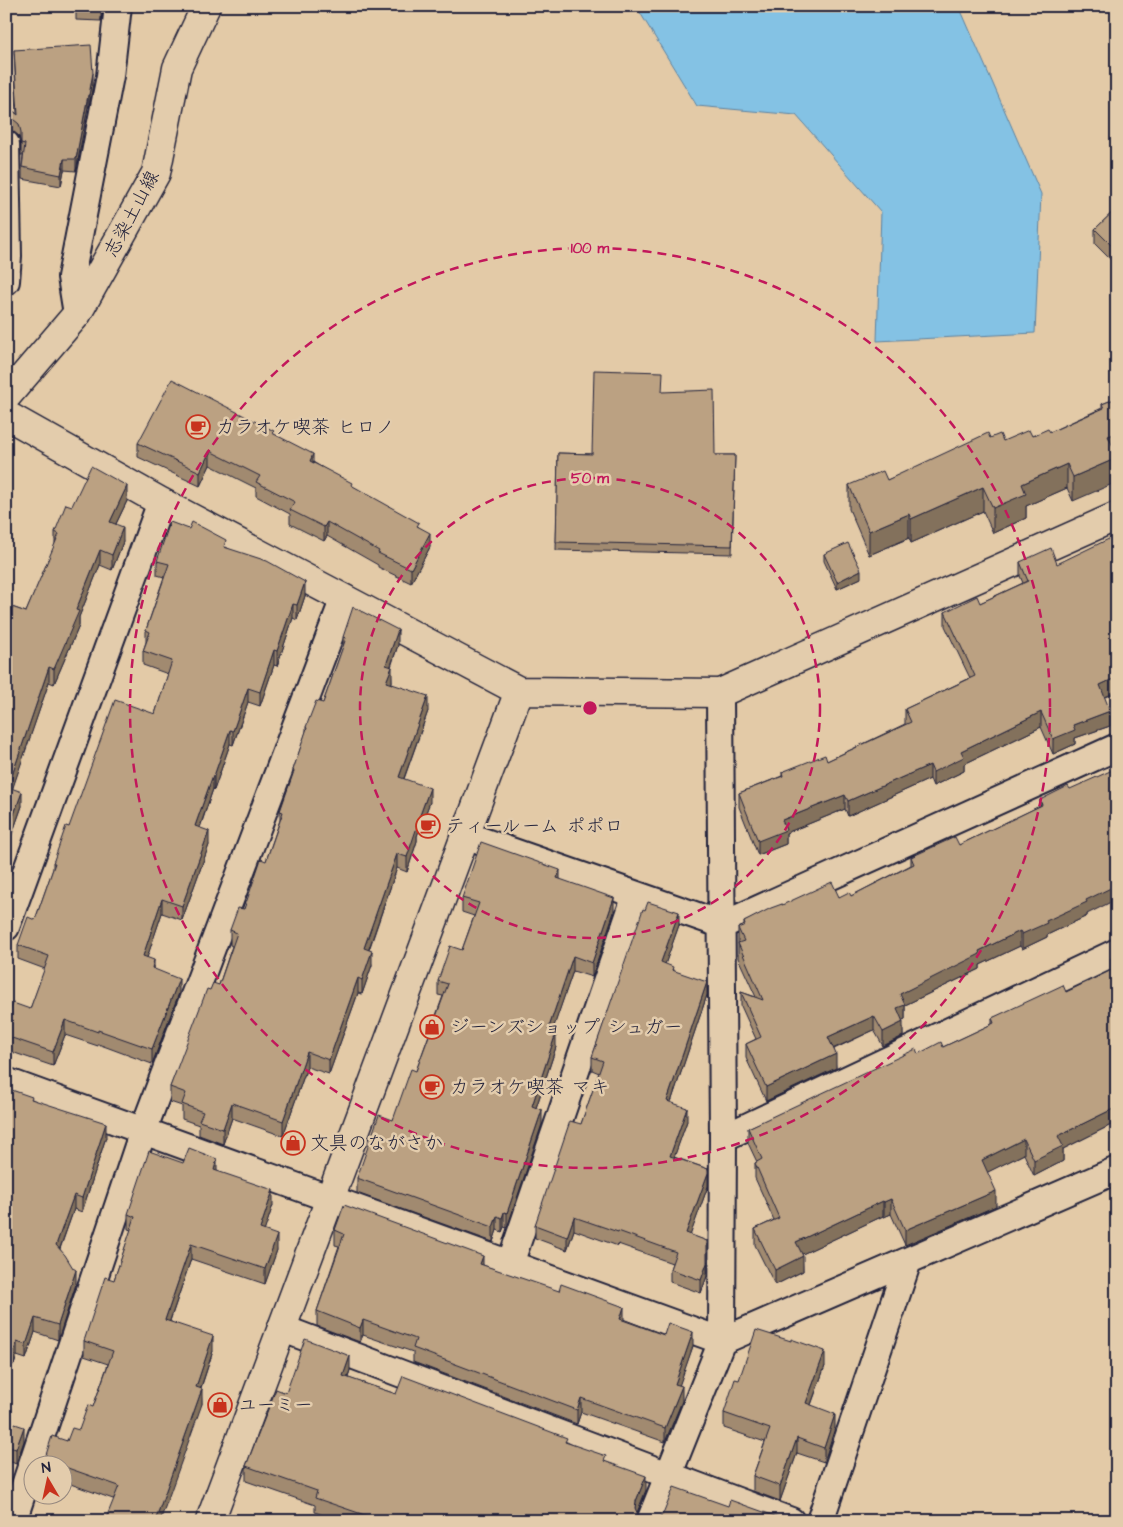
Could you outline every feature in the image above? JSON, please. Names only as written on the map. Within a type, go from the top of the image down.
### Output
[{"type":"street","points":[[77,314],[71,277],[110,76],[118,6]]},
{"type":"street","name":"志染土山線","points":[[6,396],[77,314],[156,173],[177,68],[206,6]]},
{"type":"street","points":[[6,144],[7,264]]},
{"type":"street","points":[[6,415],[161,502],[519,691],[720,693],[1117,516]]},
{"type":"street","points":[[6,927],[13,890],[161,502]]},
{"type":"street","points":[[13,1521],[143,1131],[344,598]]},
{"type":"street","points":[[210,1521],[519,691]]},
{"type":"street","points":[[650,1521],[722,1341],[723,1138],[720,693]]},
{"type":"street","points":[[465,836],[722,925],[1117,747]]},
{"type":"street","points":[[510,1264],[636,895]]},
{"type":"street","points":[[723,1138],[1117,952]]},
{"type":"street","points":[[6,1081],[722,1341],[1117,1170]]},
{"type":"street","points":[[820,1521],[908,1260]]},
{"type":"street","points":[[281,1328],[791,1521]]},
{"type":"water","points":[[636,6],[959,6],[1041,194],[1035,333],[877,341],[881,212],[796,115],[697,106]]},
{"type":"building","points":[[91,45],[93,73],[76,159],[64,159],[61,175],[22,167],[25,144],[21,143],[19,124],[13,119],[6,117],[6,105],[18,115],[14,50]]},
{"type":"building","points":[[1117,208],[1117,251],[1095,229]]},
{"type":"building","points":[[594,370],[663,372],[662,392],[714,390],[715,455],[735,455],[732,546],[556,542],[558,453],[592,454]]},
{"type":"building","points":[[172,379],[274,431],[272,433],[313,454],[310,461],[352,483],[351,485],[419,523],[417,526],[430,533],[411,569],[378,553],[379,551],[327,522],[324,527],[290,510],[295,502],[256,482],[260,476],[210,451],[200,472],[138,443]]},
{"type":"building","points":[[1117,398],[1117,433],[1108,436],[1117,458],[1073,477],[1067,464],[1022,484],[1026,494],[993,508],[983,487],[911,519],[909,514],[869,531],[849,485],[883,471],[887,480],[988,433],[990,438],[1000,434],[1003,441],[1029,430],[1032,436],[1048,429],[1050,432],[1104,408],[1102,404]]},
{"type":"building","points":[[91,466],[127,486],[110,522],[123,527],[112,555],[100,550],[76,610],[79,611],[54,669],[49,667],[8,787],[22,792],[6,836],[6,605],[26,612],[59,534],[55,532],[66,504],[72,506]]},
{"type":"building","points":[[170,522],[189,529],[192,522],[226,540],[224,547],[267,561],[305,582],[297,605],[293,604],[277,651],[274,650],[260,692],[248,688],[233,731],[230,730],[195,826],[209,831],[182,906],[162,899],[143,956],[154,960],[152,968],[179,979],[152,1049],[65,1020],[53,1052],[6,1036],[6,1022],[13,1003],[30,1009],[49,956],[18,945],[28,917],[35,920],[66,826],[69,827],[115,700],[155,714],[172,661],[143,651],[150,632],[146,630],[169,564],[157,561]]},
{"type":"building","points":[[1117,535],[1117,677],[1100,685],[1110,711],[1073,725],[1075,730],[1053,739],[1041,712],[961,751],[964,757],[933,772],[930,765],[848,801],[845,795],[782,820],[786,830],[758,841],[739,793],[783,776],[782,772],[825,755],[827,761],[911,722],[905,709],[975,676],[945,612],[977,596],[980,603],[1028,581],[1020,562],[1051,548],[1057,564]]},
{"type":"building","points":[[848,543],[861,570],[837,582],[824,554]]},
{"type":"building","points":[[353,607],[398,630],[386,665],[392,667],[386,682],[428,696],[399,777],[430,788],[407,857],[397,854],[364,948],[372,951],[362,980],[358,978],[329,1060],[307,1052],[283,1121],[232,1103],[223,1129],[199,1121],[203,1112],[182,1104],[186,1093],[170,1087],[207,989],[210,990],[213,983],[219,985],[237,933],[230,930],[238,908],[244,909],[261,859],[266,861],[283,812],[280,811],[294,771],[306,727],[316,701],[323,703],[346,638],[343,637]]},
{"type":"building","points":[[1117,768],[1117,885],[1086,900],[1087,902],[1046,921],[1047,923],[1022,934],[1020,931],[979,951],[980,954],[900,994],[905,1005],[897,1008],[903,1022],[883,1032],[874,1016],[828,1037],[836,1054],[766,1087],[746,1044],[761,1037],[741,992],[763,1000],[738,943],[744,941],[738,928],[745,925],[744,922],[771,908],[782,905],[832,882],[839,897],[849,892],[851,896],[914,864],[911,857],[955,837],[959,845],[1042,805],[1040,800],[1068,786],[1070,789]]},
{"type":"building","points":[[481,842],[560,870],[557,878],[614,898],[592,963],[573,956],[548,1030],[556,1033],[532,1106],[542,1110],[507,1213],[504,1212],[502,1218],[497,1216],[493,1227],[357,1178],[379,1115],[393,1120],[411,1069],[416,1071],[448,984],[438,981],[450,946],[462,950],[479,903],[462,898]]},
{"type":"building","points":[[648,902],[679,912],[661,962],[673,967],[672,970],[707,982],[667,1101],[687,1108],[670,1156],[708,1169],[686,1233],[707,1241],[707,1263],[701,1280],[670,1269],[676,1252],[618,1231],[574,1217],[567,1237],[535,1225],[570,1121],[581,1124],[603,1061],[592,1057],[643,909],[645,910]]},
{"type":"building","points":[[1117,955],[1117,1107],[1058,1136],[1063,1146],[1034,1160],[1024,1139],[982,1160],[996,1191],[905,1230],[891,1199],[883,1201],[796,1242],[803,1256],[775,1270],[755,1229],[779,1218],[755,1163],[762,1159],[748,1128],[916,1049],[918,1054],[941,1042],[943,1047],[994,1023],[992,1018],[1063,985],[1066,992],[1116,968],[1111,958]]},
{"type":"building","points":[[6,1088],[32,1097],[31,1099],[106,1123],[82,1198],[74,1195],[56,1245],[76,1270],[58,1325],[35,1318],[26,1345],[17,1342],[14,1351],[6,1348]]},
{"type":"building","points":[[189,1148],[217,1159],[214,1170],[273,1190],[260,1229],[277,1235],[265,1269],[191,1244],[165,1320],[213,1336],[196,1387],[202,1389],[155,1521],[105,1521],[119,1486],[72,1470],[72,1454],[46,1454],[52,1436],[67,1441],[72,1428],[79,1430],[88,1405],[93,1407],[113,1351],[84,1341],[105,1277],[114,1280],[135,1217],[128,1214],[149,1151],[183,1163]]},
{"type":"building","points":[[344,1205],[483,1256],[480,1264],[559,1291],[561,1284],[624,1307],[620,1319],[664,1335],[668,1323],[693,1332],[675,1384],[682,1386],[665,1428],[581,1398],[577,1410],[413,1348],[416,1339],[363,1320],[360,1328],[317,1311],[344,1234],[335,1230]]},
{"type":"building","points":[[756,1330],[791,1341],[791,1339],[825,1351],[806,1403],[835,1414],[824,1448],[797,1438],[780,1486],[753,1476],[770,1429],[724,1413],[735,1379],[739,1380]]},
{"type":"building","points":[[305,1339],[350,1356],[343,1376],[396,1394],[403,1376],[567,1438],[565,1442],[606,1456],[604,1461],[646,1476],[635,1508],[638,1515],[649,1521],[415,1521],[402,1516],[400,1521],[382,1521],[315,1498],[317,1491],[246,1466],[276,1389],[286,1393]]},
{"type":"building","points":[[6,1421],[24,1427],[16,1449],[6,1446]]},
{"type":"building","points":[[674,1487],[728,1506],[730,1500],[786,1520],[799,1521],[653,1521],[660,1518],[664,1512]]},
{"type":"place","name":"カラオケ喫茶 ヒロノ","points":[[198,427]]},
{"type":"place","name":"ティールーム ポポロ","points":[[428,826]]},
{"type":"place","name":"ジーンズショップ シュガー","points":[[432,1027]]},
{"type":"place","name":"カラオケ喫茶 マキ","points":[[432,1087]]},
{"type":"place","name":"文具のながさか","points":[[293,1143]]},
{"type":"place","name":"ユーミー","points":[[220,1405]]}]
